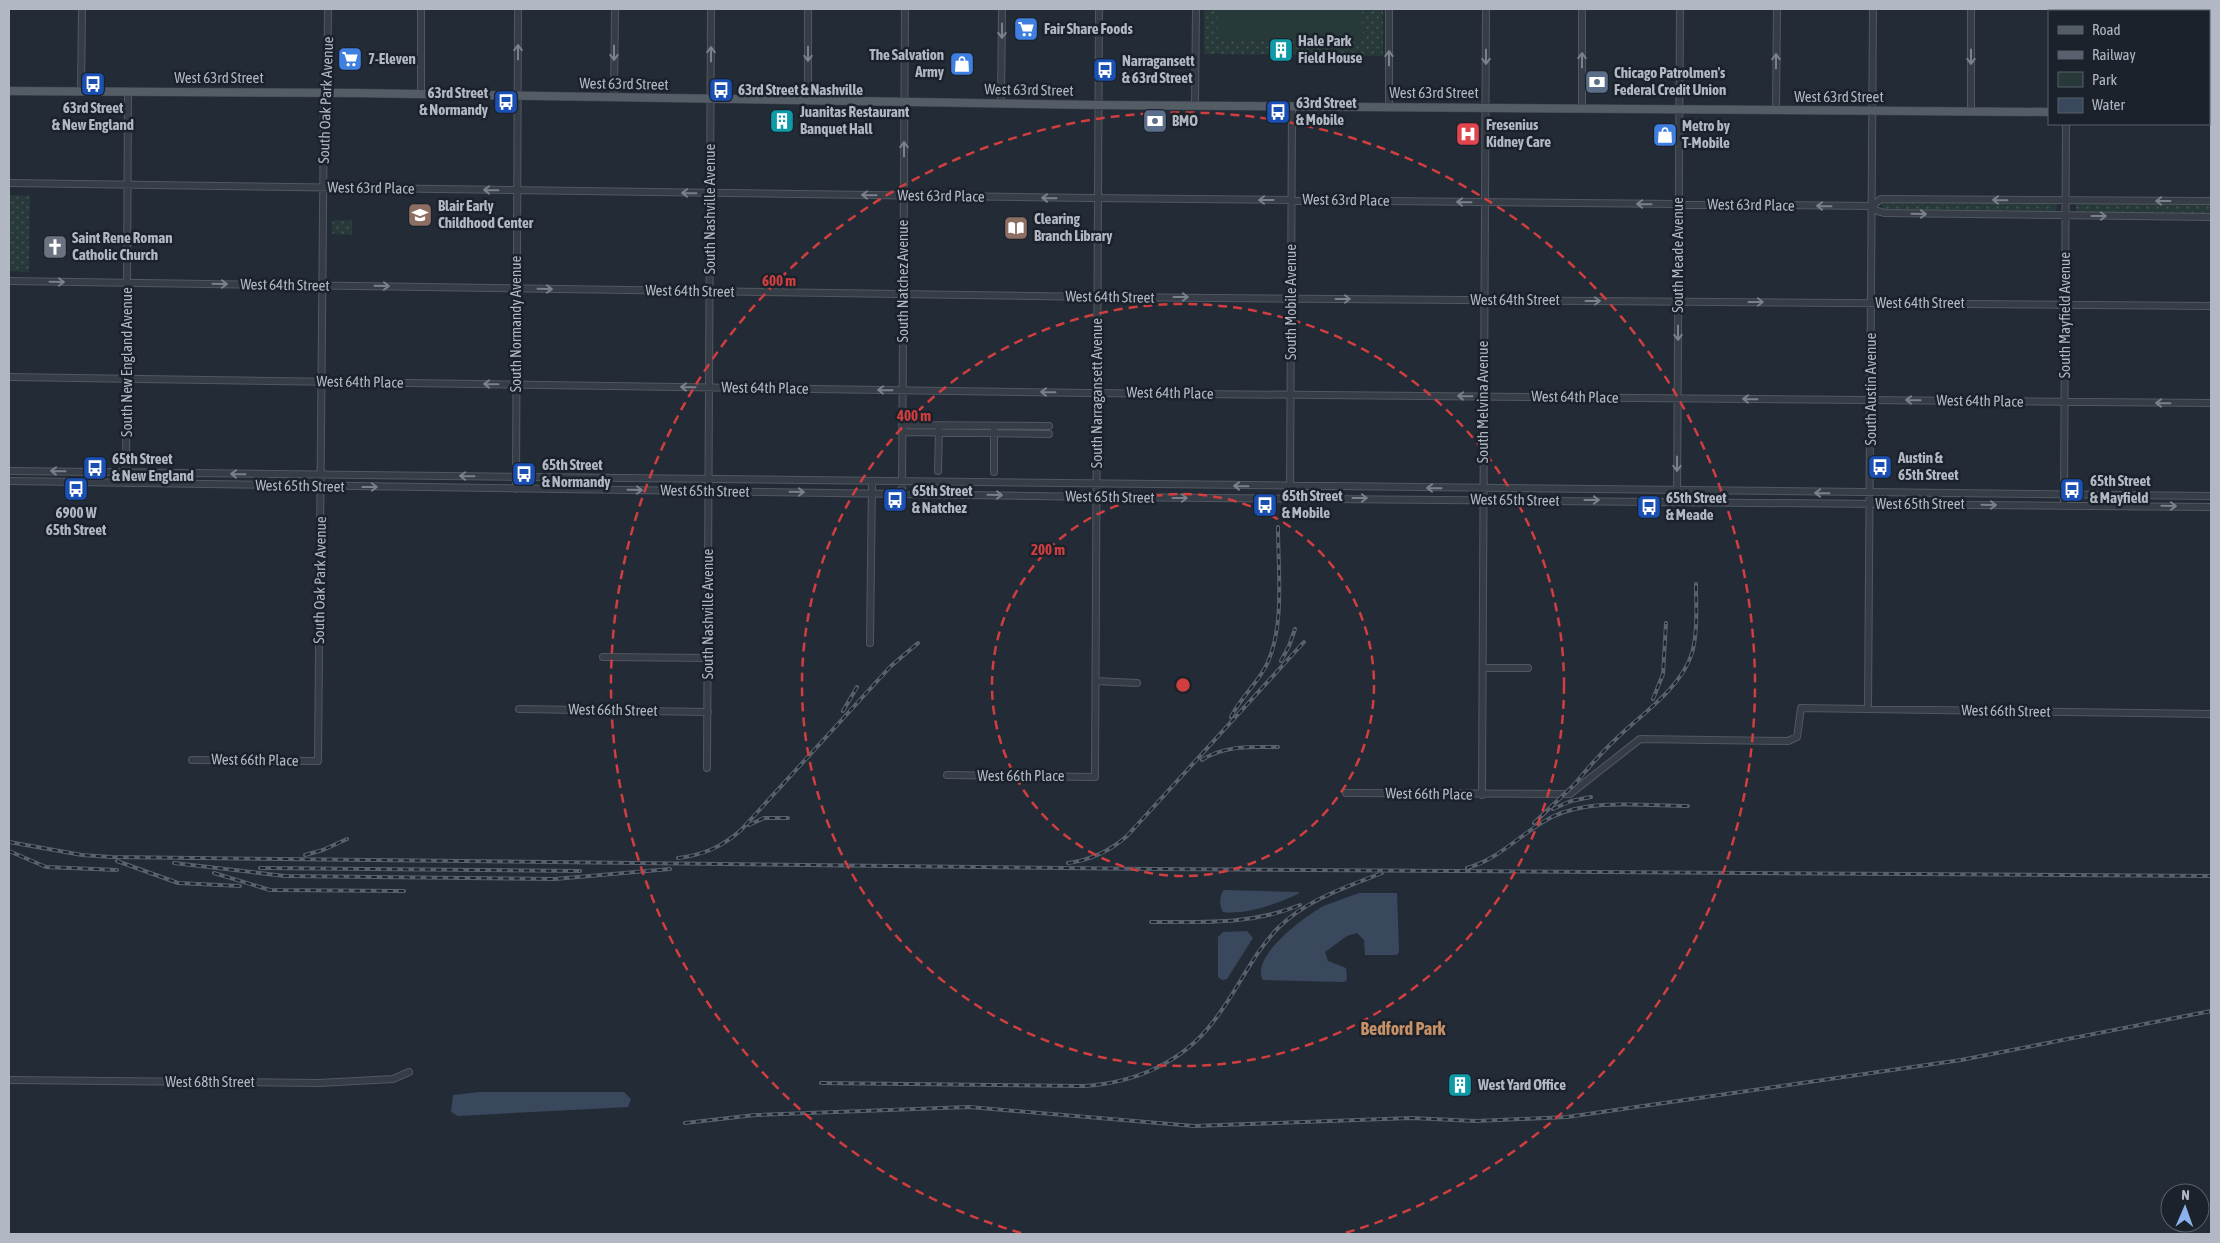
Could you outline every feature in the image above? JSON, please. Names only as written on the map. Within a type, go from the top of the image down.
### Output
[{"type":"main road","name":"West 63rd Street","points":[[9,91],[326,92],[1098,105],[2048,112]]},
{"type":"street","points":[[81,92],[82,9]]},
{"type":"street","name":"South Oak Park Avenue","points":[[318,761],[322,474],[322,286],[328,9]]},
{"type":"street","points":[[421,9],[421,94]]},
{"type":"street","name":"South Normandy Avenue","points":[[516,489],[518,9]]},
{"type":"street","points":[[614,97],[615,9]]},
{"type":"street","name":"South Nashville Avenue","points":[[707,768],[711,9]]},
{"type":"street","points":[[808,9],[808,100]]},
{"type":"street","name":"South Natchez Avenue","points":[[902,494],[905,9]]},
{"type":"street","points":[[1001,103],[1002,9]]},
{"type":"street","name":"South Narragansett Avenue","points":[[1095,777],[1099,9]]},
{"type":"street","points":[[1195,105],[1196,9]]},
{"type":"street","points":[[1388,107],[1389,9]]},
{"type":"street","name":"South Melvina Avenue","points":[[1482,795],[1486,9]]},
{"type":"street","points":[[1582,9],[1582,108]]},
{"type":"street","name":"South Meade Avenue","points":[[1676,501],[1680,9]]},
{"type":"street","points":[[1776,110],[1777,9]]},
{"type":"street","name":"South Austin Avenue","points":[[1868,709],[1874,9]]},
{"type":"street","points":[[1970,111],[1971,9]]},
{"type":"street","name":"South New England Avenue","points":[[126,483],[128,92]]},
{"type":"street","name":"South Mobile Avenue","points":[[1290,498],[1292,106]]},
{"type":"street","name":"South Mayfield Avenue","points":[[2064,505],[2066,125]]},
{"type":"street","name":"West 63rd Place","points":[[9,183],[903,196],[1872,206],[1881,213],[2211,217]]},
{"type":"street","name":"West 63rd Place","points":[[1872,206],[1881,199],[2211,202]]},
{"type":"street","name":"West 64th Street","points":[[9,281],[1097,297],[2211,306]]},
{"type":"street","name":"West 64th Place","points":[[9,377],[1097,393],[2211,403]]},
{"type":"street","points":[[902,428],[1049,430]]},
{"type":"street","points":[[938,471],[939,428]]},
{"type":"street","points":[[994,429],[994,472]]},
{"type":"street","name":"West 65th Street","points":[[9,471],[2211,496]]},
{"type":"street","name":"West 65th Street","points":[[9,481],[1096,497],[2211,507]]},
{"type":"street","points":[[870,643],[872,481]]},
{"type":"street","points":[[1730,492],[1730,502]]},
{"type":"street","points":[[603,657],[708,658]]},
{"type":"street","points":[[1483,668],[1528,668]]},
{"type":"street","points":[[1096,681],[1137,682]]},
{"type":"street","name":"West 66th Street","points":[[1797,737],[1801,708],[2211,714]]},
{"type":"street","name":"West 66th Street","points":[[519,709],[708,712]]},
{"type":"street","name":"West 66th Place","points":[[1346,793],[1570,794],[1640,739],[1788,740],[1797,737]]},
{"type":"street","name":"West 66th Place","points":[[192,760],[318,761]]},
{"type":"street","name":"West 66th Place","points":[[947,776],[1095,777]]},
{"type":"street","name":"West 68th Street","points":[[9,1080],[318,1083],[394,1079],[409,1072]]},
{"type":"green space","points":[[1204,9],[1383,9],[1383,56],[1204,54]]},
{"type":"green space","points":[[1218,9],[1362,9],[1363,35],[1360,40],[1221,41],[1217,36]]},
{"type":"green space","points":[[9,195],[30,196],[29,272],[9,271]]},
{"type":"green space","points":[[1882,202],[2057,203],[2056,211],[1882,210]]},
{"type":"green space","points":[[2076,203],[2211,204],[2211,213],[2076,212]]},
{"type":"green space","points":[[335,220],[352,220],[352,235],[332,234],[332,222]]},
{"type":"water","points":[[1224,890],[1299,892],[1289,898],[1261,908],[1242,912],[1223,912],[1220,898]]},
{"type":"water","points":[[1359,893],[1397,893],[1399,952],[1397,955],[1365,955],[1364,940],[1357,933],[1347,936],[1325,952],[1328,961],[1346,968],[1347,980],[1344,982],[1263,980],[1261,971],[1264,960],[1282,937],[1317,910]]},
{"type":"water","points":[[1247,931],[1253,938],[1227,979],[1222,980],[1218,977],[1218,937],[1223,932]]},
{"type":"water","points":[[480,1092],[624,1092],[631,1099],[628,1107],[458,1116],[451,1112],[453,1095]]},
{"type":"railway","points":[[1231,717],[1263,671],[1273,649],[1279,597],[1278,527]]},
{"type":"railway","points":[[1573,786],[1594,761],[1670,689],[1687,666],[1695,636],[1696,584]]},
{"type":"railway","points":[[1653,699],[1663,674],[1666,623]]},
{"type":"railway","points":[[1281,661],[1295,629]]},
{"type":"railway","points":[[1068,863],[1085,860],[1100,854],[1127,836],[1304,642]]},
{"type":"railway","points":[[678,858],[696,855],[712,849],[727,841],[741,830],[891,666],[918,643]]},
{"type":"railway","points":[[843,711],[857,687]]},
{"type":"railway","points":[[1202,760],[1229,749],[1278,747]]},
{"type":"railway","points":[[1534,823],[1577,782]]},
{"type":"railway","points":[[1553,809],[1571,801],[1591,797]]},
{"type":"railway","points":[[1467,868],[1490,858],[1541,823],[1567,811],[1583,807],[1618,804],[1688,806]]},
{"type":"railway","points":[[749,825],[764,818],[788,818]]},
{"type":"railway","points":[[305,855],[323,850],[347,839]]},
{"type":"railway","points":[[9,842],[82,855],[111,857],[1154,869],[2211,876]]},
{"type":"railway","points":[[9,851],[46,867],[117,870]]},
{"type":"railway","points":[[117,861],[178,883],[240,886]]},
{"type":"railway","points":[[174,863],[285,876],[555,879],[670,869]]},
{"type":"railway","points":[[260,868],[580,871]]},
{"type":"railway","points":[[214,873],[270,890],[404,891]]},
{"type":"railway","points":[[821,1083],[1084,1086],[1103,1084],[1139,1075],[1172,1059],[1201,1036],[1222,1010],[1268,939],[1289,918],[1327,895],[1382,873]]},
{"type":"railway","points":[[1151,922],[1208,922],[1245,919],[1264,916],[1300,905]]},
{"type":"railway","points":[[685,1123],[755,1115],[969,1107],[1194,1126],[1411,1118],[1476,1121],[1567,1117],[1961,1060],[2211,1011]]},
{"type":"place","name":"Fair Share Foods","points":[[1026,29]]},
{"type":"place","name":"Hale Park Field House","points":[[1281,50]]},
{"type":"place","name":"7-Eleven","points":[[350,59]]},
{"type":"place","name":"The Salvation Army","points":[[962,64]]},
{"type":"place","name":"Narragansett & 63rd Street","points":[[1105,70]]},
{"type":"place","name":"Chicago Patrolmen's Federal Credit Union","points":[[1597,82]]},
{"type":"place","name":"63rd Street & New England","points":[[93,84]]},
{"type":"place","name":"63rd Street & Nashville","points":[[721,90]]},
{"type":"place","name":"63rd Street & Normandy","points":[[506,102]]},
{"type":"place","name":"63rd Street & Mobile","points":[[1278,112]]},
{"type":"place","name":"Juanitas Restaurant Banquet Hall","points":[[782,121]]},
{"type":"place","name":"BMO","points":[[1155,121]]},
{"type":"place","name":"Fresenius Kidney Care","points":[[1468,134]]},
{"type":"place","name":"Metro by T-Mobile","points":[[1665,135]]},
{"type":"place","name":"Blair Early Childhood Center","points":[[420,215]]},
{"type":"place","name":"Clearing Branch Library","points":[[1016,228]]},
{"type":"place","name":"Saint Rene Roman Catholic Church","points":[[55,247]]},
{"type":"place","name":"Austin & 65th Street","points":[[1880,467]]},
{"type":"place","name":"65th Street & New England","points":[[95,468]]},
{"type":"place","name":"65th Street & Normandy","points":[[524,474]]},
{"type":"place","name":"6900 W 65th Street","points":[[76,489]]},
{"type":"place","name":"65th Street & Mayfield","points":[[2072,490]]},
{"type":"place","name":"65th Street & Natchez","points":[[895,500]]},
{"type":"place","name":"65th Street & Mobile","points":[[1265,505]]},
{"type":"place","name":"65th Street & Meade","points":[[1649,507]]},
{"type":"place","name":"West Yard Office","points":[[1460,1085]]},
{"type":"district","name":"Bedford Park","points":[[1403,1029]]}]
